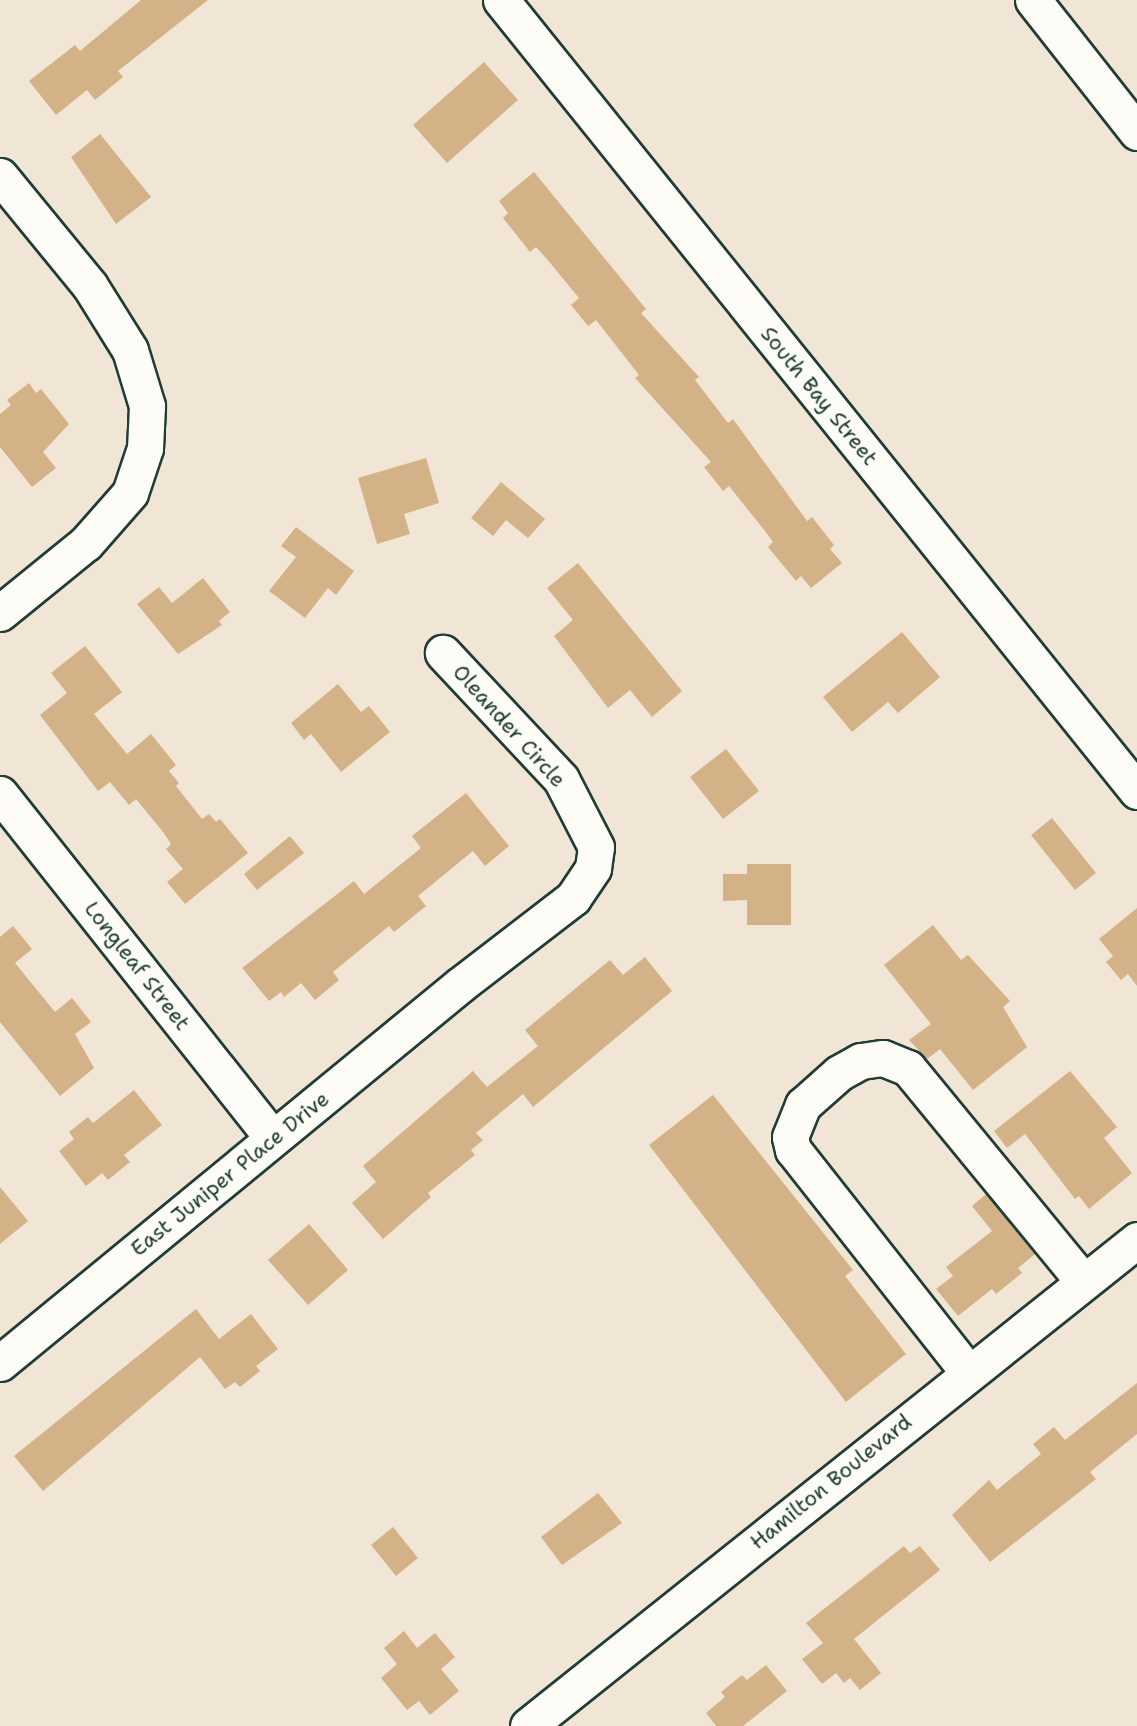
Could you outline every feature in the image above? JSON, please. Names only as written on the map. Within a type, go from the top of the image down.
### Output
[{"type":"street","name":"South Bay Street","points":[[502,0],[1137,791]]},
{"type":"street","points":[[1033,0],[1137,132]]},
{"type":"street","points":[[0,176],[96,297],[130,350],[146,406],[145,448],[130,493],[86,542],[0,613]]},
{"type":"street","name":"Oleander Circle","points":[[443,653],[561,779],[596,847],[593,868],[573,898],[460,985]]},
{"type":"street","name":"Longleaf Street","points":[[0,794],[273,1138]]},
{"type":"street","name":"East Juniper Place Drive","points":[[0,1363],[460,985]]},
{"type":"street","points":[[968,1372],[793,1150],[790,1138],[803,1105],[839,1073],[861,1061],[883,1058],[908,1068],[1083,1281]]},
{"type":"street","name":"Hamilton Boulevard","points":[[528,1726],[968,1372],[1137,1240]]},
{"type":"building","points":[[141,0],[208,0],[118,71],[123,77],[95,100],[87,90],[56,115],[29,81],[75,45],[80,51]]},
{"type":"building","points":[[484,62],[518,100],[447,163],[413,125]]},
{"type":"building","points":[[100,134],[151,197],[116,224],[71,157]]},
{"type":"building","points":[[534,172],[646,309],[641,313],[699,377],[695,380],[728,423],[733,419],[807,521],[812,517],[834,545],[830,549],[842,563],[811,588],[801,576],[796,581],[768,547],[773,542],[729,486],[723,491],[704,467],[711,462],[635,378],[639,375],[596,320],[588,326],[571,305],[579,298],[546,258],[536,247],[530,252],[503,218],[508,213],[499,201]]},
{"type":"building","points":[[29,383],[36,393],[41,389],[69,424],[43,452],[56,468],[32,487],[0,447],[0,414],[11,405],[7,400]]},
{"type":"building","points":[[426,458],[439,503],[404,514],[410,534],[377,544],[358,478]]},
{"type":"building","points":[[501,482],[545,519],[528,538],[506,520],[493,536],[471,518]]},
{"type":"building","points":[[296,527],[354,571],[336,595],[328,588],[305,618],[269,591],[296,557],[281,546]]},
{"type":"building","points":[[578,563],[682,691],[652,717],[630,690],[608,708],[554,636],[573,620],[547,588]]},
{"type":"building","points":[[203,578],[230,612],[219,621],[222,625],[178,654],[137,604],[159,587],[172,603]]},
{"type":"building","points":[[902,632],[940,677],[898,713],[888,702],[852,732],[823,697]]},
{"type":"building","points":[[85,646],[122,692],[94,714],[127,754],[151,734],[176,765],[169,771],[179,783],[176,786],[202,819],[209,814],[216,822],[220,819],[248,853],[185,904],[167,882],[183,869],[166,849],[171,844],[163,832],[136,799],[129,805],[110,782],[98,791],[40,715],[67,693],[51,673]]},
{"type":"building","points":[[338,684],[361,712],[369,706],[390,732],[341,772],[311,734],[304,740],[291,723]]},
{"type":"building","points":[[726,749],[759,791],[723,819],[690,777]]},
{"type":"building","points":[[466,793],[509,846],[485,866],[473,851],[418,896],[426,906],[394,932],[389,926],[333,972],[339,980],[315,1000],[301,983],[284,997],[281,992],[269,1001],[242,968],[354,881],[364,894],[421,848],[412,836]]},
{"type":"building","points":[[1052,818],[1096,873],[1075,890],[1031,835]]},
{"type":"building","points":[[290,836],[304,853],[257,890],[244,874]]},
{"type":"building","points":[[747,864],[791,864],[791,925],[747,925],[747,900],[723,901],[723,874],[747,874]]},
{"type":"building","points":[[1137,908],[1137,986],[1128,974],[1121,980],[1106,962],[1113,956],[1099,939]]},
{"type":"building","points":[[933,925],[961,960],[968,955],[1010,1001],[1003,1007],[1027,1047],[973,1090],[940,1049],[927,1059],[909,1040],[931,1024],[884,965]]},
{"type":"building","points":[[13,926],[32,949],[15,963],[55,1012],[72,998],[91,1022],[75,1034],[94,1068],[60,1096],[0,1022],[0,937]]},
{"type":"building","points":[[645,957],[672,991],[533,1107],[523,1094],[476,1133],[483,1140],[471,1150],[475,1155],[428,1193],[431,1197],[383,1239],[352,1203],[376,1182],[363,1166],[473,1071],[487,1087],[538,1046],[525,1030],[610,960],[623,975]]},
{"type":"building","points":[[1070,1071],[1117,1127],[1104,1138],[1132,1173],[1089,1209],[1079,1196],[1075,1199],[1025,1134],[1007,1148],[994,1131]]},
{"type":"building","points":[[134,1090],[162,1125],[124,1155],[130,1162],[108,1180],[102,1173],[86,1186],[59,1151],[74,1139],[69,1132],[88,1117],[93,1123]]},
{"type":"building","points":[[713,1095],[853,1270],[845,1276],[906,1354],[846,1402],[649,1145]]},
{"type":"building","points":[[0,1187],[28,1221],[0,1244]]},
{"type":"building","points":[[986,1194],[1035,1254],[1018,1268],[1022,1273],[996,1294],[992,1289],[958,1316],[936,1289],[953,1276],[946,1267],[992,1231],[972,1206]]},
{"type":"building","points":[[309,1224],[348,1270],[308,1305],[268,1260]]},
{"type":"building","points":[[196,1309],[219,1339],[251,1314],[278,1349],[256,1366],[260,1371],[240,1387],[235,1382],[225,1389],[200,1357],[43,1491],[14,1456]]},
{"type":"building","points":[[1137,1383],[1137,1434],[1090,1472],[1096,1479],[990,1562],[952,1515],[989,1480],[997,1490],[1041,1454],[1033,1444],[1054,1427],[1065,1440]]},
{"type":"building","points":[[598,1493],[622,1523],[562,1565],[541,1537]]},
{"type":"building","points":[[393,1527],[418,1558],[396,1576],[371,1545]]},
{"type":"building","points":[[904,1546],[910,1553],[920,1546],[940,1570],[854,1639],[881,1673],[860,1690],[850,1678],[844,1683],[836,1673],[822,1684],[802,1659],[823,1643],[806,1623]]},
{"type":"building","points":[[404,1631],[417,1648],[435,1633],[455,1657],[441,1669],[459,1691],[430,1715],[419,1701],[407,1710],[381,1678],[397,1664],[384,1648]]},
{"type":"building","points":[[766,1665],[787,1691],[743,1726],[716,1726],[706,1713],[725,1697],[721,1692],[742,1675],[747,1680]]}]
